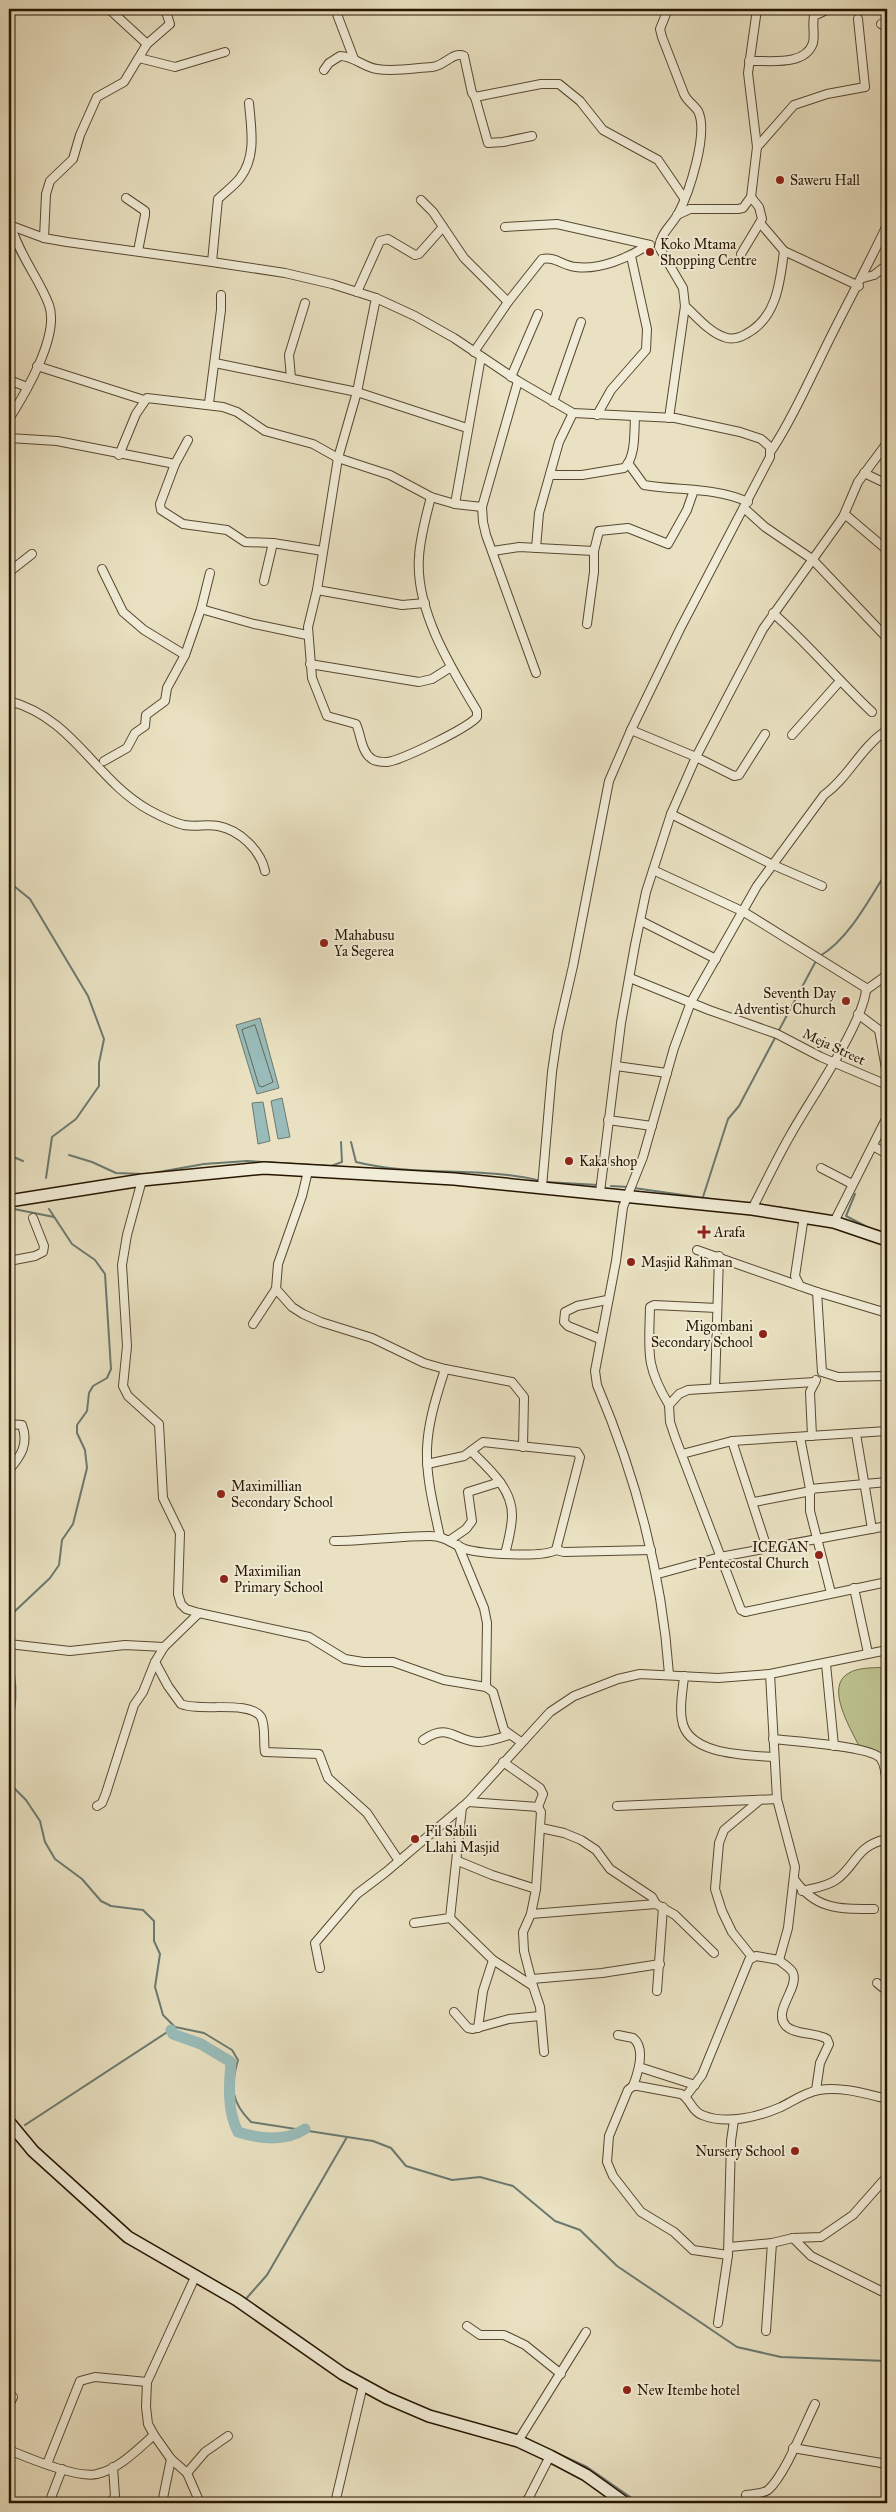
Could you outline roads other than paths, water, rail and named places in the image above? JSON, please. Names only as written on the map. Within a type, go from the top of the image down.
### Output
[{"type":"main road","points":[[9,1201],[142,1180],[264,1168],[454,1178],[752,1209],[834,1222],[887,1240]]},
{"type":"main road","points":[[9,2122],[33,2151],[128,2237],[237,2300],[343,2374],[387,2398],[429,2416],[518,2441],[586,2475],[625,2503]]},
{"type":"street","points":[[109,9],[147,44]]},
{"type":"street","points":[[44,238],[46,194],[50,181],[73,159],[80,135],[97,97],[124,82],[147,44],[170,24],[165,9]]},
{"type":"street","points":[[335,9],[354,59]]},
{"type":"street","points":[[668,9],[660,29],[662,37],[684,94],[688,102],[697,110],[702,128],[700,147],[684,198],[677,215],[664,232],[659,247],[683,288],[685,306],[669,418]]},
{"type":"street","points":[[677,215],[690,209],[743,208],[751,197],[757,147],[753,102],[749,84],[749,61],[757,9]]},
{"type":"street","points":[[749,61],[790,60],[802,56],[813,42],[814,16],[829,9]]},
{"type":"street","points":[[757,147],[794,105],[826,94],[864,89],[858,19]]},
{"type":"street","points":[[139,58],[175,66],[226,52]]},
{"type":"street","points":[[324,70],[336,58],[344,56],[378,69],[396,69],[439,66],[460,54],[464,56],[472,93],[475,97],[488,143],[532,136]]},
{"type":"street","points":[[475,97],[541,84],[560,84],[580,102],[603,130],[658,160],[684,198]]},
{"type":"street","points":[[212,262],[218,199],[240,179],[252,149],[249,103]]},
{"type":"street","points":[[741,254],[762,219],[759,208],[751,197]]},
{"type":"street","points":[[126,198],[144,211],[145,214],[138,251]]},
{"type":"street","points":[[421,200],[443,226],[464,258],[508,302]]},
{"type":"street","points":[[506,227],[556,224],[659,247]]},
{"type":"street","points":[[760,224],[784,251],[859,286]]},
{"type":"street","points":[[10,225],[44,238],[285,273],[357,292],[376,298],[415,316],[572,413],[693,421],[758,438],[768,444],[772,451]]},
{"type":"street","points":[[9,419],[37,366],[48,334],[49,306],[23,258],[10,225]]},
{"type":"street","points":[[542,1187],[552,1072],[559,1022],[573,966],[609,781],[631,730],[680,629],[746,505],[772,451],[800,403],[818,363],[863,278],[887,225]]},
{"type":"street","points":[[357,292],[380,241],[388,239],[414,255],[419,254],[443,226]]},
{"type":"street","points":[[474,352],[508,302],[542,259],[550,257],[576,267],[600,265],[631,256],[648,245]]},
{"type":"street","points":[[685,306],[722,337],[730,339],[754,330],[764,320],[774,305],[784,251]]},
{"type":"street","points":[[597,416],[611,390],[646,350],[647,329],[639,288],[632,268],[631,256]]},
{"type":"street","points":[[863,278],[874,275],[887,264]]},
{"type":"street","points":[[210,403],[216,363],[221,295]]},
{"type":"street","points":[[376,298],[357,392],[338,458],[317,590],[309,618],[307,635],[312,678],[327,716],[356,724],[369,757],[384,762],[440,739],[476,719],[476,711],[451,667],[425,603],[418,558],[431,497]]},
{"type":"street","points":[[291,378],[289,355],[305,303]]},
{"type":"street","points":[[536,673],[483,522],[482,507],[515,379],[538,314]]},
{"type":"street","points":[[553,402],[581,322]]},
{"type":"street","points":[[455,504],[481,357]]},
{"type":"street","points":[[216,363],[357,392],[467,428]]},
{"type":"street","points":[[37,366],[144,400],[156,398],[210,403],[237,412],[272,433],[316,445],[338,458],[390,474],[431,497],[455,504],[482,507]]},
{"type":"street","points":[[9,380],[27,387]]},
{"type":"street","points":[[119,455],[144,400]]},
{"type":"street","points":[[536,548],[539,513],[564,430],[572,413]]},
{"type":"street","points":[[550,475],[594,473],[624,468],[628,463],[635,418]]},
{"type":"street","points":[[9,438],[63,442],[119,455],[175,464]]},
{"type":"street","points":[[188,440],[175,464],[160,506],[168,516],[183,524],[227,530],[243,541],[273,543],[323,551]]},
{"type":"street","points":[[600,1192],[608,1120],[630,978],[653,870],[671,814],[696,757],[773,613],[843,517],[858,482],[887,443]]},
{"type":"street","points":[[628,463],[644,485],[734,496],[746,505],[765,527],[812,558],[887,638]]},
{"type":"street","points":[[864,473],[887,484]]},
{"type":"street","points":[[587,624],[594,572],[594,551],[599,531],[611,528],[632,529],[668,544],[687,510],[694,490]]},
{"type":"street","points":[[843,517],[847,516],[887,550]]},
{"type":"street","points":[[264,581],[273,543]]},
{"type":"street","points":[[493,550],[536,548],[594,551]]},
{"type":"street","points":[[9,572],[32,554]]},
{"type":"street","points":[[102,569],[123,612],[144,630],[185,655]]},
{"type":"street","points":[[104,762],[128,746],[135,733],[145,726],[146,715],[165,700],[167,688],[185,655],[201,609],[210,573]]},
{"type":"street","points":[[317,590],[402,605],[425,603]]},
{"type":"street","points":[[201,609],[254,624],[307,635]]},
{"type":"street","points":[[773,613],[872,712]]},
{"type":"street","points":[[310,664],[419,682],[432,679],[451,667]]},
{"type":"street","points":[[792,735],[840,681]]},
{"type":"street","points":[[9,701],[36,710],[49,719],[89,754],[114,785],[147,809],[168,820],[184,825],[221,826],[238,835],[260,854],[266,871]]},
{"type":"street","points":[[631,730],[696,757],[730,775],[737,776],[765,734]]},
{"type":"street","points":[[669,1674],[664,1614],[658,1574],[629,1473],[597,1385],[595,1371],[627,1195],[643,1157],[667,1073],[691,1002],[772,864],[824,795],[835,787],[872,740],[884,732]]},
{"type":"street","points":[[671,814],[772,864],[822,886]]},
{"type":"street","points":[[653,870],[744,912],[864,985],[866,990]]},
{"type":"street","points":[[641,921],[716,959]]},
{"type":"street","points":[[752,1209],[791,1135],[834,1062],[858,1014],[866,990],[887,975]]},
{"type":"street","name":"Meja Street","points":[[630,978],[777,1034],[887,1085]]},
{"type":"street","points":[[858,1014],[887,1034]]},
{"type":"street","points":[[879,1030],[887,1074]]},
{"type":"street","points":[[616,1066],[667,1073]]},
{"type":"street","points":[[834,1222],[887,1117]]},
{"type":"street","points":[[608,1120],[652,1126]]},
{"type":"street","points":[[872,1146],[887,1154]]},
{"type":"street","points":[[821,1168],[852,1184]]},
{"type":"street","points":[[254,1324],[276,1289],[278,1264],[302,1196],[308,1171]]},
{"type":"street","points":[[142,1180],[127,1235],[122,1265],[127,1346],[123,1386],[128,1396],[159,1424],[163,1498],[180,1533],[178,1594],[181,1604],[186,1609],[199,1614],[310,1637],[345,1658],[363,1662],[393,1662],[444,1680],[486,1687],[493,1692],[504,1730],[521,1742]]},
{"type":"street","points":[[800,1286],[795,1276],[804,1216]]},
{"type":"street","points":[[9,1261],[35,1256],[43,1252],[44,1246],[33,1218]]},
{"type":"street","points":[[697,1250],[817,1292],[887,1313]]},
{"type":"street","points":[[716,1386],[718,1256]]},
{"type":"street","points":[[276,1289],[292,1307],[303,1314],[372,1338],[424,1363],[445,1370],[512,1382],[517,1386],[525,1404],[523,1447]]},
{"type":"street","points":[[812,1436],[810,1392],[814,1382],[822,1372],[817,1292]]},
{"type":"street","points":[[600,1339],[568,1326],[564,1322],[565,1312],[578,1306],[607,1300]]},
{"type":"street","points":[[717,1308],[654,1305],[650,1308],[650,1365],[657,1385],[669,1405],[670,1422],[739,1606],[745,1612],[887,1582]]},
{"type":"street","points":[[440,1537],[427,1464],[428,1433],[433,1408],[445,1370]]},
{"type":"street","points":[[822,1372],[838,1376],[887,1376]]},
{"type":"street","points":[[669,1405],[679,1394],[688,1390],[716,1386],[814,1382]]},
{"type":"street","points":[[9,1424],[22,1425],[25,1439],[23,1452],[9,1470]]},
{"type":"street","points":[[682,1454],[732,1441],[887,1432]]},
{"type":"street","points":[[856,1434],[872,1529]]},
{"type":"street","points":[[800,1437],[810,1490],[810,1511],[832,1593]]},
{"type":"street","points":[[732,1441],[754,1502],[767,1548]]},
{"type":"street","points":[[427,1464],[456,1458],[483,1442],[572,1450],[579,1454],[556,1550]]},
{"type":"street","points":[[471,1450],[500,1482],[508,1496],[512,1514],[506,1554]]},
{"type":"street","points":[[450,1540],[466,1529],[472,1521],[468,1492],[500,1482]]},
{"type":"street","points":[[754,1502],[810,1490],[887,1482]]},
{"type":"street","points":[[658,1574],[720,1557],[887,1526]]},
{"type":"street","points":[[334,1541],[440,1537],[477,1552],[506,1554],[546,1554],[556,1550],[564,1552],[651,1550]]},
{"type":"street","points":[[458,1545],[484,1608],[487,1623],[486,1687]]},
{"type":"street","points":[[854,1588],[868,1653]]},
{"type":"street","points":[[97,1806],[102,1803],[134,1705],[143,1692],[155,1662],[164,1646],[199,1614]]},
{"type":"street","points":[[9,1644],[70,1651],[125,1645],[164,1646]]},
{"type":"street","points":[[320,1968],[315,1942],[357,1894],[399,1861],[465,1804],[550,1712],[581,1692],[618,1679],[640,1674],[718,1678],[770,1674],[887,1650]]},
{"type":"street","points":[[155,1662],[181,1704],[201,1708],[240,1708],[256,1713],[261,1717],[266,1752],[319,1754],[328,1778],[367,1813],[399,1861]]},
{"type":"street","points":[[826,1664],[834,1746]]},
{"type":"street","points":[[770,1674],[773,1757],[777,1799],[794,1857],[794,1879],[788,1928],[779,1960]]},
{"type":"street","points":[[684,1676],[682,1720],[686,1732],[698,1742],[719,1751],[773,1757]]},
{"type":"street","points":[[423,1740],[432,1734],[449,1731],[478,1742],[509,1735]]},
{"type":"street","points":[[773,1739],[857,1748],[878,1754],[882,1760],[887,1820]]},
{"type":"street","points":[[503,1762],[540,1788],[543,1794],[538,1807],[542,1817],[536,1889],[532,1914],[523,1932],[523,1940],[532,1982],[538,1998],[544,2052]]},
{"type":"street","points":[[617,1806],[777,1799]]},
{"type":"street","points":[[760,1800],[724,1830],[718,1843],[715,1889],[719,1904],[732,1932],[752,1957],[779,1960],[793,1972],[794,1979],[783,2014],[784,2023],[788,2028],[821,2035],[827,2039],[829,2044],[820,2063],[816,2090]]},
{"type":"street","points":[[465,1804],[538,1807]]},
{"type":"street","points":[[450,1918],[465,1804]]},
{"type":"street","points":[[541,1828],[564,1833],[581,1840],[596,1850],[610,1869],[675,1915],[714,1953]]},
{"type":"street","points":[[802,1891],[823,1886],[838,1879],[860,1852],[879,1841],[887,1839]]},
{"type":"street","points":[[458,1861],[536,1889]]},
{"type":"street","points":[[794,1879],[802,1891],[829,1907],[874,1909]]},
{"type":"street","points":[[532,1914],[659,1905]]},
{"type":"street","points":[[657,1991],[660,1964],[659,1905]]},
{"type":"street","points":[[414,1923],[450,1918]]},
{"type":"street","points":[[450,1918],[493,1960],[532,1982],[660,1964]]},
{"type":"street","points":[[686,2096],[695,2086],[713,2050],[740,1978],[752,1957]]},
{"type":"street","points":[[478,2028],[484,1991],[493,1960]]},
{"type":"street","points":[[877,1983],[887,1990]]},
{"type":"street","points":[[454,2012],[468,2028],[478,2028],[509,2019],[540,2016]]},
{"type":"street","points":[[618,2035],[636,2041],[639,2067],[633,2086],[628,2090],[610,2136],[607,2162],[613,2176],[641,2212],[674,2232],[693,2250],[728,2255]]},
{"type":"street","points":[[639,2067],[695,2086]]},
{"type":"street","points":[[633,2086],[686,2096],[695,2112],[703,2116],[734,2120],[780,2108],[816,2090],[839,2089],[886,2098]]},
{"type":"street","points":[[718,2323],[729,2247],[731,2142],[734,2120]]},
{"type":"street","points":[[729,2247],[772,2243],[793,2238],[815,2239],[830,2233],[853,2215],[883,2181]]},
{"type":"street","points":[[793,2238],[811,2256],[887,2294]]},
{"type":"street","points":[[766,2331],[772,2243]]},
{"type":"street","points":[[196,2275],[147,2382],[146,2407],[148,2424],[154,2435],[172,2459],[187,2473],[200,2503]]},
{"type":"street","points":[[467,2326],[480,2335],[504,2334],[525,2345],[561,2374]]},
{"type":"street","points":[[518,2441],[586,2332]]},
{"type":"street","points":[[47,2464],[80,2381],[94,2377],[147,2382]]},
{"type":"street","points":[[335,2503],[363,2385]]},
{"type":"street","points":[[746,2495],[766,2491],[775,2481],[814,2404]]},
{"type":"street","points":[[9,2450],[47,2464],[89,2476],[113,2467],[154,2435]]},
{"type":"street","points":[[187,2473],[205,2452],[228,2436]]},
{"type":"street","points":[[793,2448],[887,2464]]},
{"type":"street","points":[[526,2503],[550,2456]]},
{"type":"street","points":[[162,2503],[172,2459]]},
{"type":"street","points":[[111,2503],[115,2496],[113,2467]]},
{"type":"street","points":[[49,2503],[62,2468]]},
{"type":"water","points":[[260,1018],[279,1088],[257,1094],[236,1025]]},
{"type":"water","points":[[282,1098],[290,1137],[278,1139],[271,1101]]},
{"type":"water","points":[[263,1102],[270,1141],[258,1144],[252,1103]]},
{"type":"waterway","points":[[820,956],[831,949],[849,929],[887,871]]},
{"type":"waterway","points":[[9,882],[30,899],[88,996],[104,1039],[99,1063],[99,1086],[76,1119],[52,1137],[46,1178]]},
{"type":"waterway","points":[[778,1032],[817,959]]},
{"type":"waterway","points":[[703,1197],[728,1119],[739,1106],[776,1036]]},
{"type":"waterway","points":[[153,1173],[204,1164],[247,1161],[331,1166],[342,1162],[341,1142]]},
{"type":"waterway","points":[[351,1142],[356,1162],[379,1167],[495,1174],[541,1181]]},
{"type":"waterway","points":[[9,1155],[23,1161]]},
{"type":"waterway","points":[[69,1155],[92,1162],[116,1173],[143,1174]]},
{"type":"waterway","points":[[546,1182],[598,1185]]},
{"type":"waterway","points":[[611,1186],[629,1187]]},
{"type":"waterway","points":[[634,1188],[718,1200]]},
{"type":"waterway","points":[[855,1194],[846,1216],[871,1229],[887,1233]]},
{"type":"waterway","points":[[777,1207],[797,1210]]},
{"type":"waterway","points":[[9,1208],[54,1217]]},
{"type":"waterway","points":[[9,1622],[13,1613],[50,1578],[59,1565],[62,1540],[73,1524],[87,1468],[85,1450],[77,1433],[77,1425],[87,1411],[89,1393],[93,1386],[107,1378],[111,1369],[105,1274],[95,1260],[72,1244],[49,1209]]},
{"type":"waterway","points":[[806,1212],[819,1214]]},
{"type":"waterway","points":[[9,1656],[15,1687],[15,1708],[9,1740]]},
{"type":"waterway","points":[[9,1777],[11,1785],[26,1800],[40,1821],[45,1842],[55,1859],[82,1879],[101,1901],[111,1906],[143,1910],[154,1921],[154,1941],[160,1954],[155,1987],[163,2015],[175,2027],[204,2033],[232,2050],[238,2060],[233,2086],[234,2094],[239,2108],[251,2122],[373,2141],[391,2148],[406,2166],[452,2180],[480,2177],[513,2186],[555,2221],[580,2230],[617,2266],[737,2347],[781,2357],[887,2361]]},
{"type":"waterway","points":[[25,2125],[175,2027]]},
{"type":"waterway","points":[[171,2030],[173,2034],[201,2044],[231,2062],[230,2107],[238,2132],[264,2138],[281,2138],[305,2129]]},
{"type":"waterway","points":[[245,2300],[267,2275],[347,2137]]},
{"type":"waterway","points":[[526,2439],[587,2467],[639,2503]]},
{"type":"place","name":"Saweru Hall","points":[[780,180]]},
{"type":"place","name":"Koko Mtama Shopping Centre","points":[[650,252]]},
{"type":"place","name":"Mahabusu Ya Segerea","points":[[324,943]]},
{"type":"place","name":"Seventh Day Adventist Church","points":[[846,1001]]},
{"type":"place","name":"Kaka shop","points":[[569,1161]]},
{"type":"place","name":"Arafa","points":[[704,1232]]},
{"type":"place","name":"Masjid Rahman","points":[[631,1262]]},
{"type":"place","name":"Migombani Secondary School","points":[[763,1334]]},
{"type":"place","name":"Maximillian Secondary School","points":[[221,1494]]},
{"type":"place","name":"ICEGAN Pentecostal Church","points":[[819,1555]]},
{"type":"place","name":"Maximilian Primary School","points":[[224,1579]]},
{"type":"place","name":"Fil Sabili Llahi Masjid","points":[[415,1839]]},
{"type":"place","name":"Nursery School","points":[[795,2151]]},
{"type":"place","name":"New Itembe hotel","points":[[627,2390]]}]
